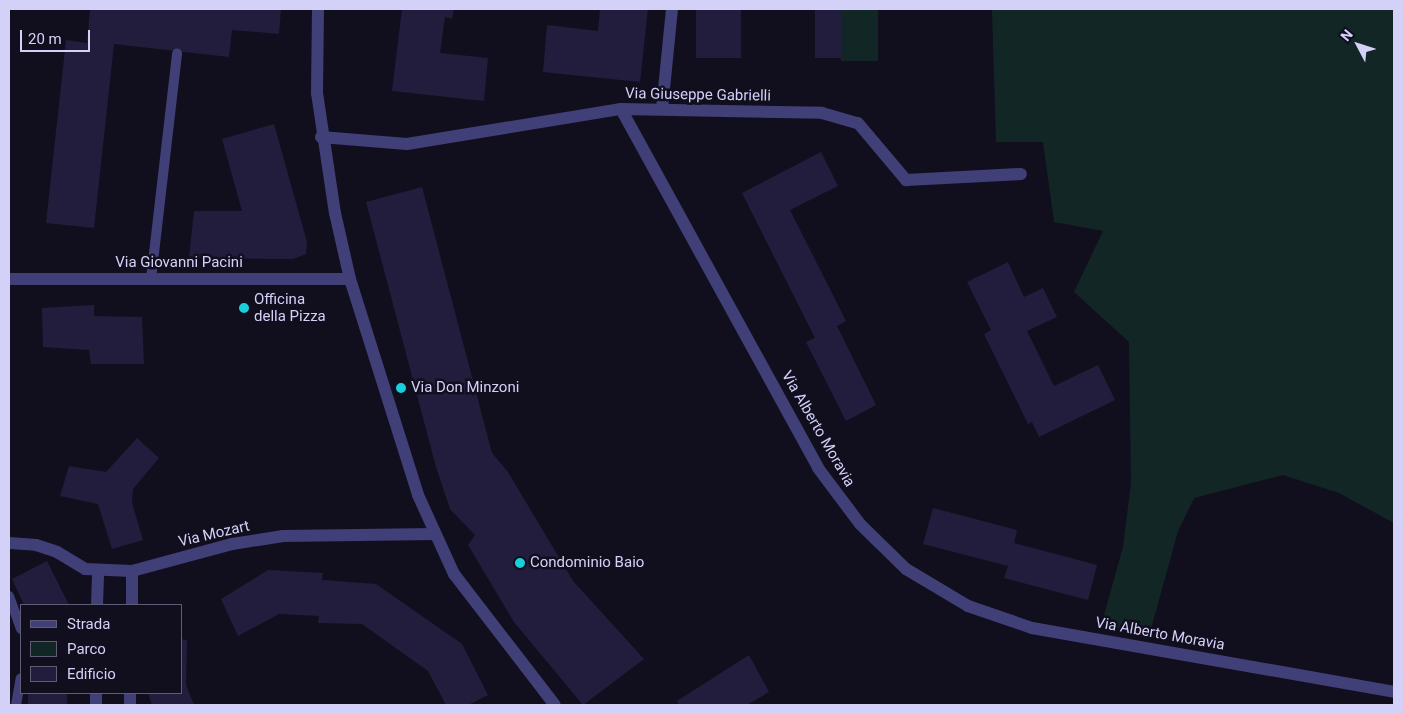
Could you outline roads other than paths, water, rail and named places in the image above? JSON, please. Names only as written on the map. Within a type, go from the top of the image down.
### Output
[{"type":"street","points":[[318,9],[316,93],[320,137],[350,279],[418,496],[454,574],[555,705]]},
{"type":"street","points":[[662,108],[672,9]]},
{"type":"street","name":"Via Giuseppe Gabrielli","points":[[320,137],[407,144],[620,109],[662,108],[822,113],[858,123],[906,180],[1021,174]]},
{"type":"street","name":"Via Alberto Moravia","points":[[620,109],[818,468],[860,524],[906,569],[968,606],[1032,628],[1394,692]]},
{"type":"street","name":"Via Giovanni Pacini","points":[[9,279],[350,279]]},
{"type":"street","name":"Via Mozart","points":[[9,543],[36,545],[98,572],[132,571],[232,544],[282,536],[435,534]]},
{"type":"street","points":[[132,571],[132,604]]},
{"type":"street","points":[[97,604],[98,572]]},
{"type":"lane","points":[[151,279],[176,53]]},
{"type":"lane","points":[[9,596],[20,626]]},
{"type":"lane","points":[[16,705],[20,683]]},
{"type":"place","name":"Officina della Pizza","points":[[244,308]]},
{"type":"place","name":"Via Don Minzoni","points":[[401,388]]},
{"type":"place","name":"Condominio Baio","points":[[520,563]]}]
